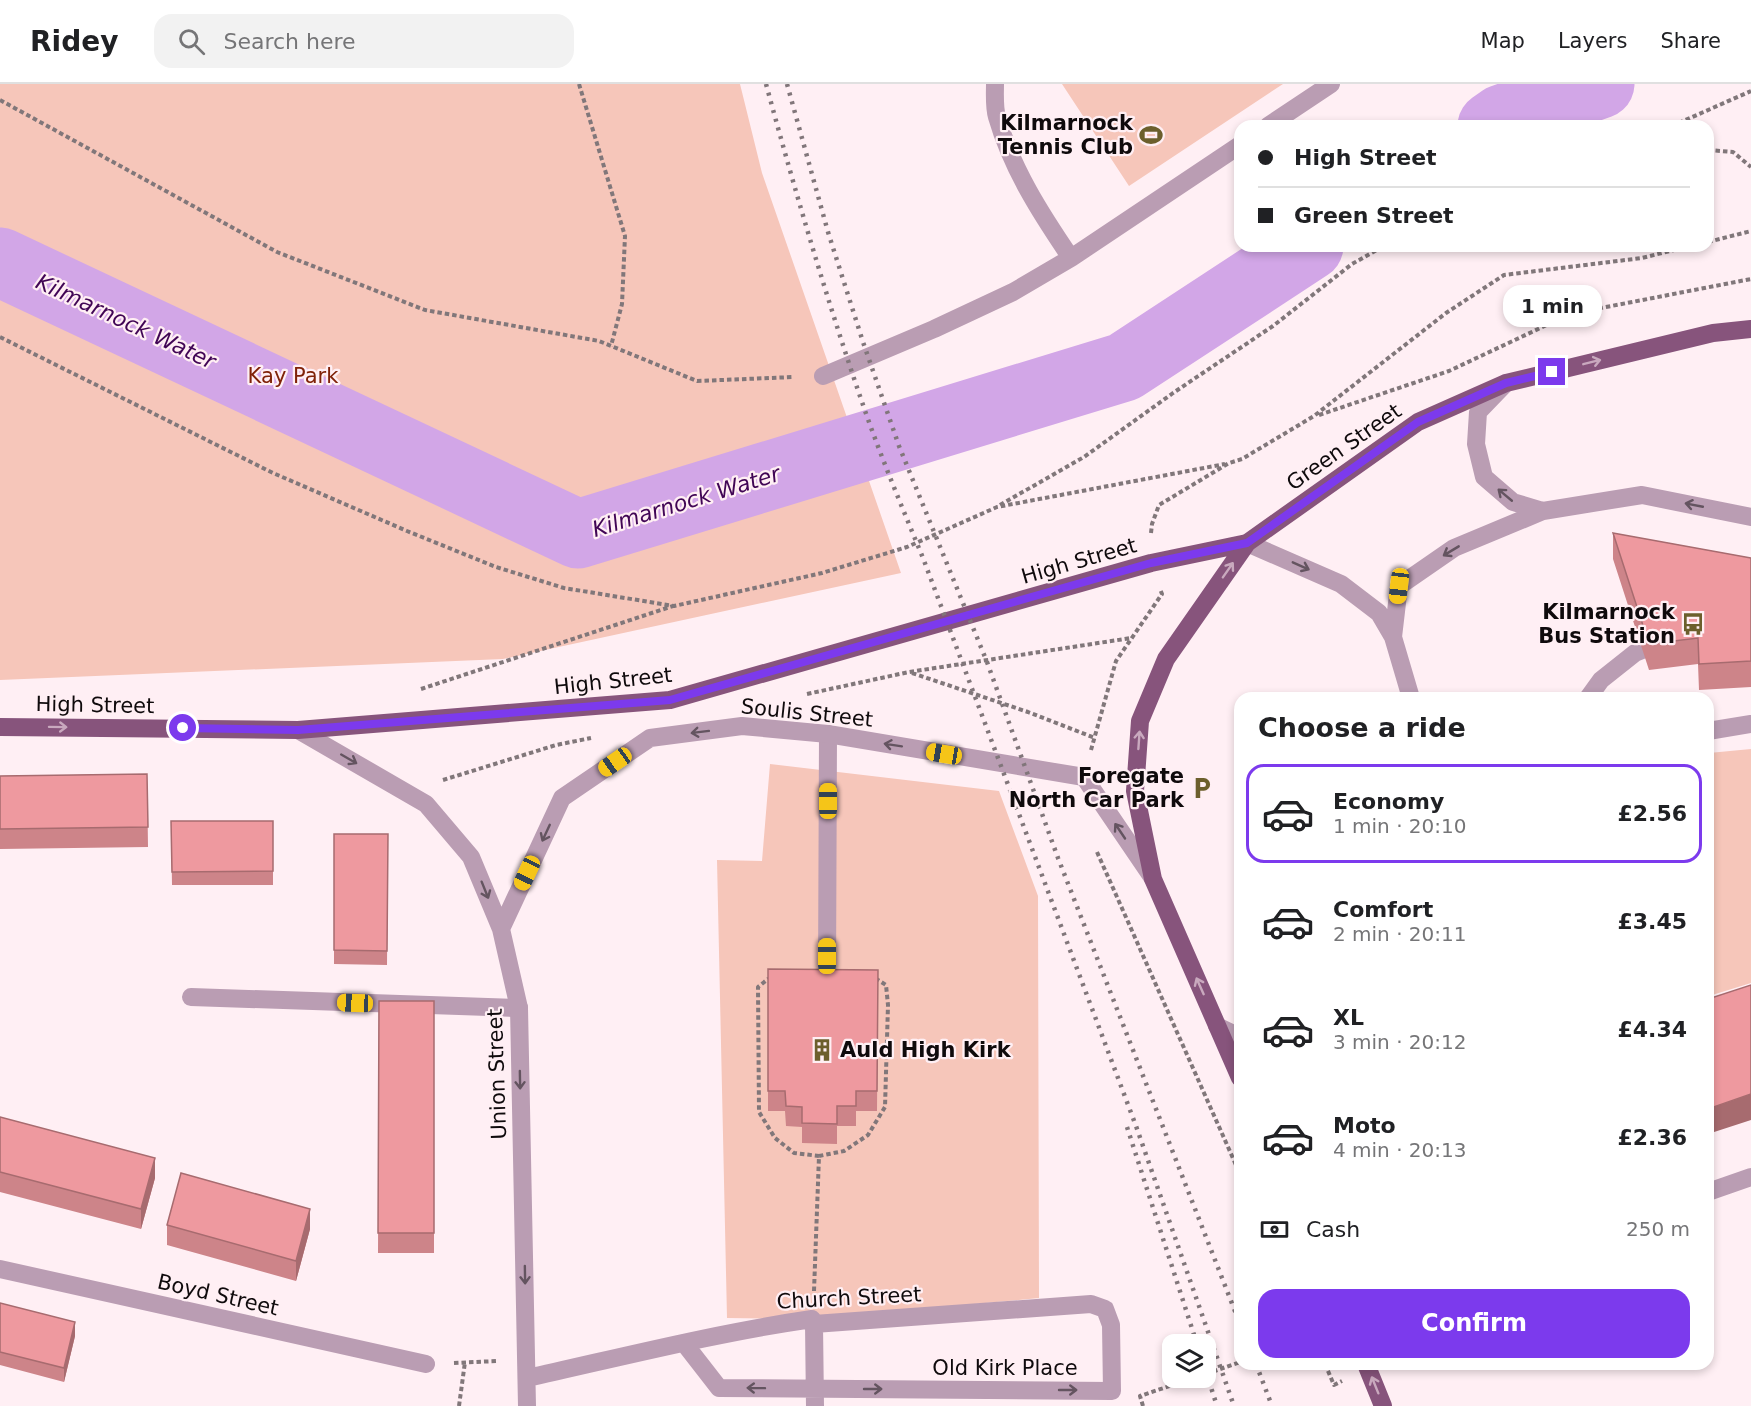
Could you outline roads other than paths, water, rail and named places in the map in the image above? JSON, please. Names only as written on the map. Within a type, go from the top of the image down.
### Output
[{"type":"main road","name":"Green Street","points":[[1247,543],[1418,422],[1506,383],[1713,333],[1751,329]]},
{"type":"main road","name":"High Street","points":[[0,726],[298,730],[670,700],[1151,563],[1247,543]]},
{"type":"main road","points":[[1234,1064],[1153,879],[1135,791],[1140,721],[1166,659],[1247,543]]},
{"type":"main road","points":[[1368,1370],[1383,1406]]},
{"type":"street","points":[[995,84],[996,115],[1014,161],[1036,206],[1071,258]]},
{"type":"street","points":[[1277,120],[1331,84]]},
{"type":"street","points":[[823,376],[934,329],[1013,292],[1071,258],[1234,149]]},
{"type":"street","points":[[1506,383],[1478,412],[1476,444],[1484,477],[1513,502],[1543,511]]},
{"type":"street","points":[[1393,637],[1399,586],[1454,548],[1543,511],[1642,495],[1751,517]]},
{"type":"street","points":[[1247,543],[1341,584],[1379,613],[1393,637],[1409,692]]},
{"type":"street","points":[[1592,692],[1601,680],[1635,653],[1677,637]]},
{"type":"street","points":[[1714,730],[1751,724]]},
{"type":"street","name":"Soulis Street","points":[[501,929],[562,798],[650,738],[742,726],[828,734],[1084,777],[1153,879]]},
{"type":"street","name":"Union Street","points":[[298,730],[426,804],[471,856],[501,929],[519,1008],[527,1406]]},
{"type":"street","points":[[827,978],[828,734]]},
{"type":"street","points":[[191,997],[519,1008]]},
{"type":"street","points":[[1217,1026],[1234,1034]]},
{"type":"street","points":[[1714,1190],[1751,1177]]},
{"type":"street","name":"Boyd Street","points":[[0,1269],[426,1364]]},
{"type":"street","name":"Church Street","points":[[527,1369],[812,1319],[814,1324],[1091,1304],[1105,1309]]},
{"type":"street","name":"Old Kirk Place","points":[[684,1343],[719,1388],[815,1397],[1112,1391],[1111,1325],[1105,1309]]},
{"type":"street","points":[[814,1324],[815,1397]]},
{"type":"waterway","name":"Kilmarnock Water","points":[[1501,120],[1600,84]]},
{"type":"waterway","name":"Kilmarnock Water","points":[[0,262],[578,534],[1124,367],[1300,252]]},
{"type":"railway","points":[[766,84],[823,283],[869,422],[923,558],[1136,1126],[1234,1406]]},
{"type":"railway","points":[[787,84],[828,232],[899,446],[987,662],[1058,858],[1234,1309]]},
{"type":"railway","points":[[1127,1127],[1194,1334]]},
{"type":"railway","points":[[1258,1370],[1272,1406]]},
{"type":"railway","points":[[1211,1388],[1217,1406]]},
{"type":"place","name":"Kilmarnock Tennis Club","points":[[1151,135]]},
{"type":"place","name":"Kilmarnock Bus Station","points":[[1693,624]]},
{"type":"place","name":"Foregate North Car Park","points":[[1202,788]]},
{"type":"place","name":"Auld High Kirk","points":[[822,1050]]},
{"type":"park label","name":"Kay Park","points":[[293,376]]}]
